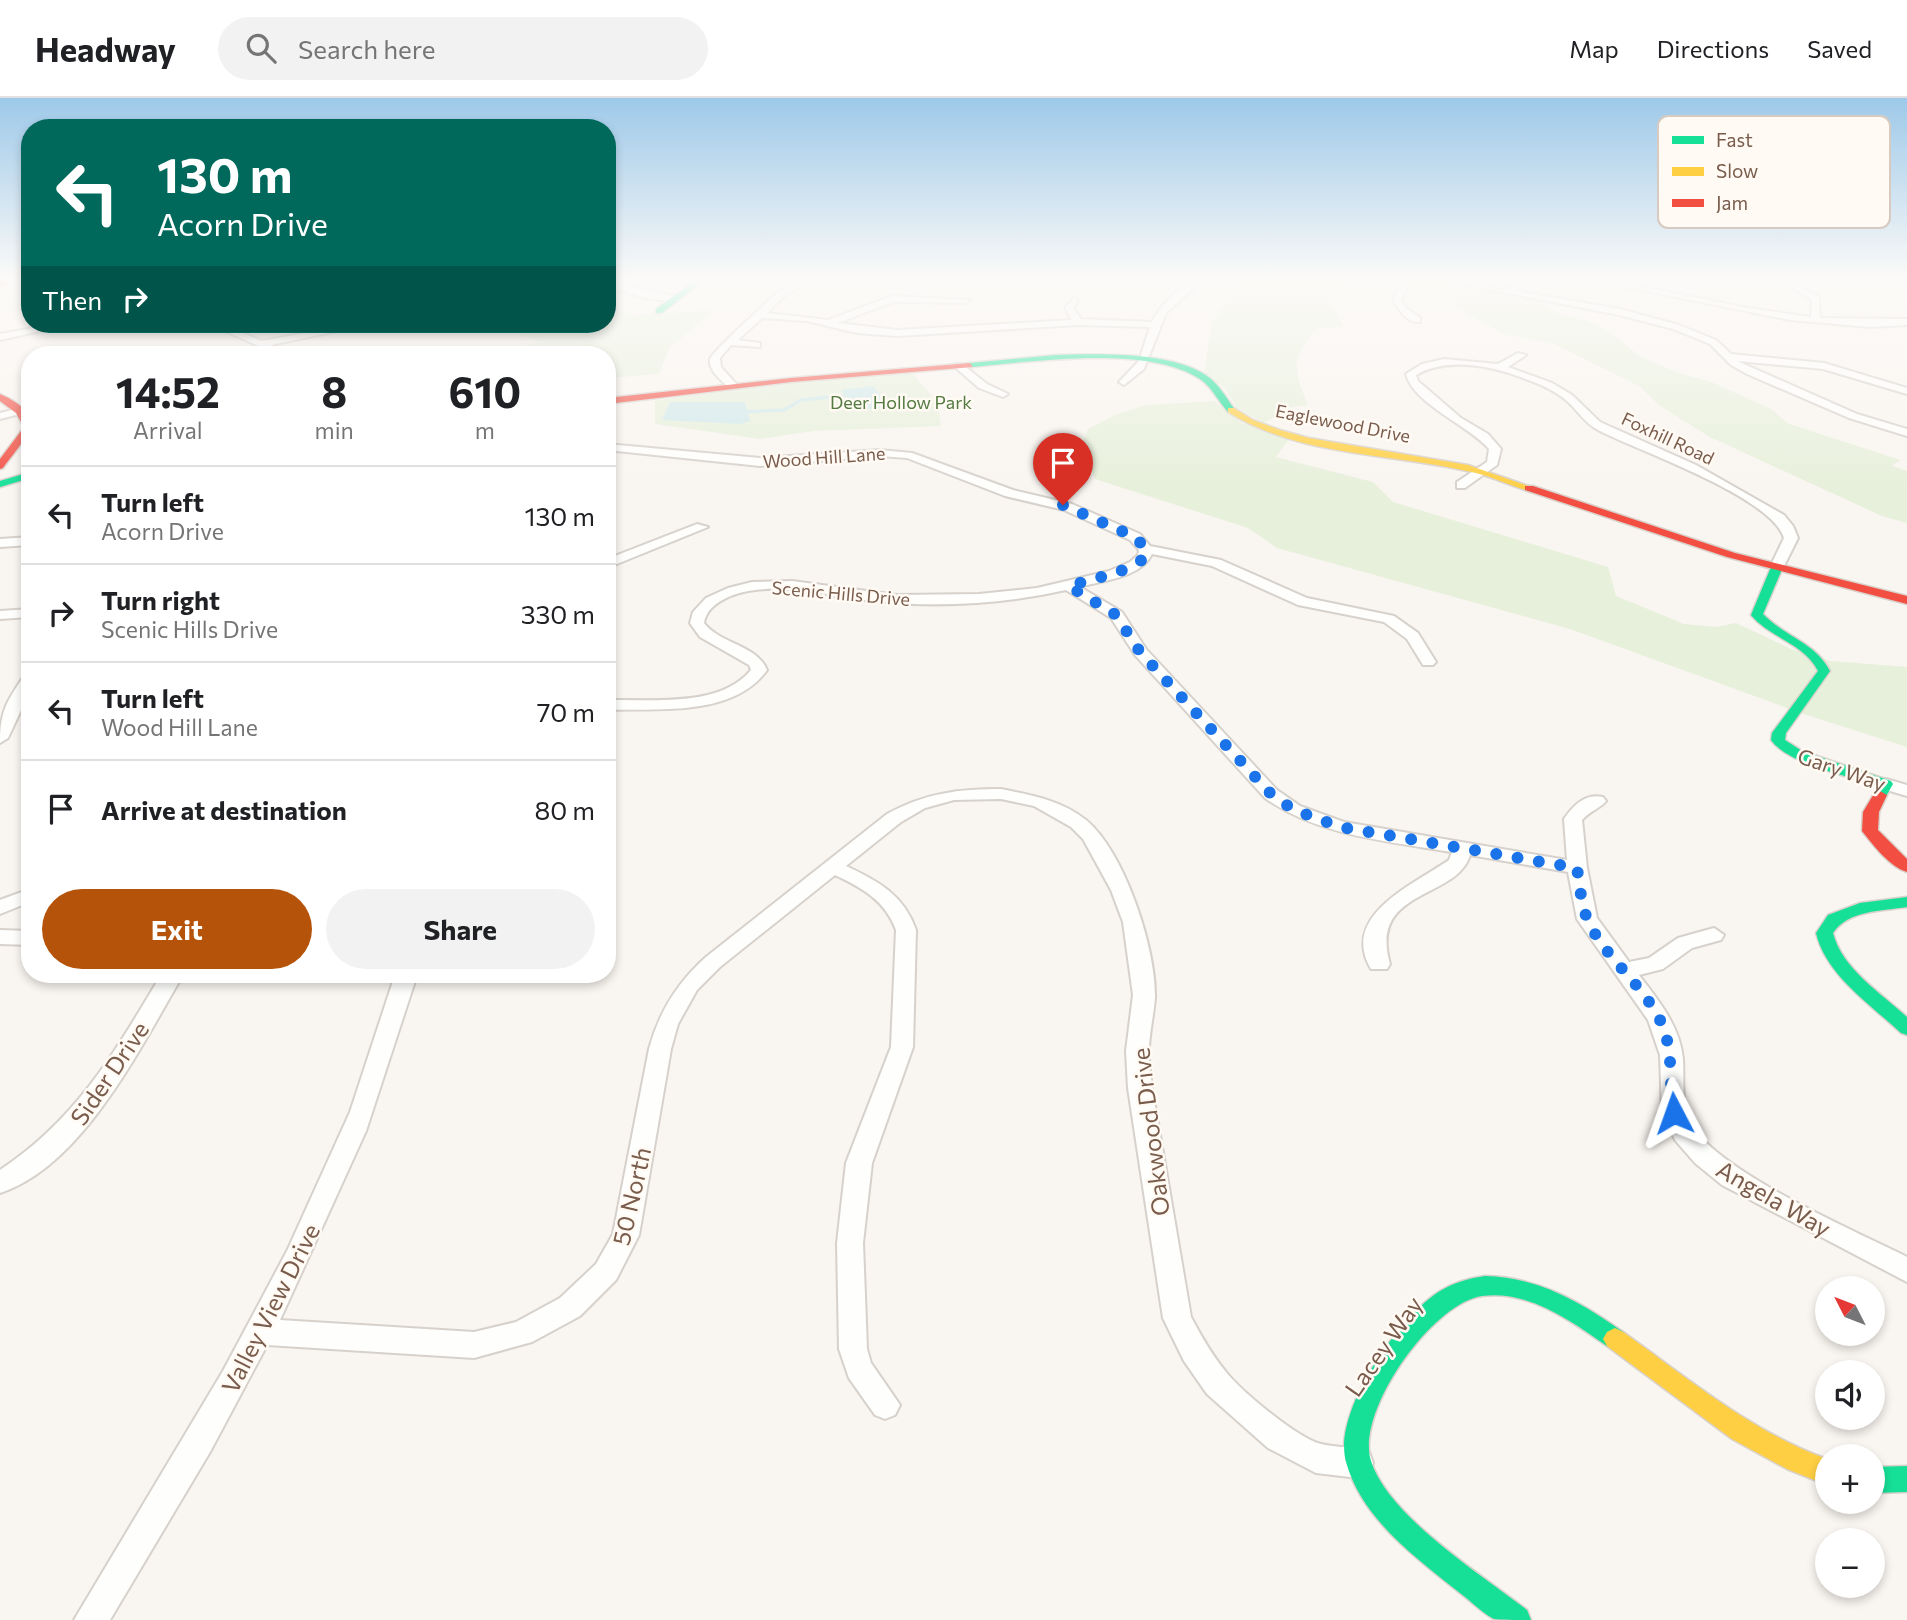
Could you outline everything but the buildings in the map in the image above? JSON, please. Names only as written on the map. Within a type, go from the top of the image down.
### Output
[{"type":"main road","name":"Eaglewood Drive","points":[[616,400],[959,366],[1081,357],[1144,360],[1199,375],[1214,386],[1222,401],[1234,413],[1272,430],[1482,472],[1698,545],[1907,600]]},
{"type":"main road","points":[[0,397],[20,411]]},
{"type":"main road","points":[[0,466],[21,439]]},
{"type":"main road","points":[[0,475],[21,474]]},
{"type":"main road","points":[[0,484],[21,477]]},
{"type":"main road","name":"Foxhill Road","points":[[1777,567],[1756,615],[1769,628],[1817,657],[1824,671],[1779,733],[1779,743]]},
{"type":"main road","name":"Gary Way","points":[[1779,743],[1797,754],[1886,784]]},
{"type":"main road","points":[[1886,784],[1869,811],[1867,826],[1877,841],[1907,867]]},
{"type":"main road","points":[[1907,902],[1849,909],[1828,923],[1824,937],[1828,951],[1841,968],[1907,1028]]},
{"type":"main road","name":"Lacey Way","points":[[1517,1620],[1393,1515],[1365,1480],[1358,1463],[1356,1433],[1365,1407],[1428,1314],[1449,1297],[1464,1291],[1499,1287],[1542,1296],[1574,1311],[1737,1431],[1789,1458],[1815,1468]]},
{"type":"main road","points":[[1885,1480],[1907,1479]]},
{"type":"street","points":[[721,350],[717,354],[715,365],[720,375],[734,387]]},
{"type":"street","points":[[1124,382],[1136,375],[1148,350]]},
{"type":"street","points":[[1721,350],[1751,372],[1844,413],[1907,433]]},
{"type":"street","points":[[1500,367],[1521,355]]},
{"type":"street","points":[[1728,357],[1786,360],[1840,369],[1907,391]]},
{"type":"street","name":"Foxhill Road","points":[[1482,472],[1495,460],[1494,446],[1453,417],[1410,377],[1417,369],[1438,363],[1500,367],[1555,387],[1572,399],[1584,416],[1597,425],[1681,463],[1779,518],[1787,526],[1791,538],[1777,567]]},
{"type":"street","points":[[1840,369],[1852,363]]},
{"type":"street","points":[[959,366],[983,386],[1003,394]]},
{"type":"street","points":[[0,415],[20,411]]},
{"type":"street","name":"Wood Hill Lane","points":[[616,448],[760,462],[880,453],[908,454],[1009,493],[1068,507],[1135,537],[1146,549]]},
{"type":"street","points":[[1461,485],[1482,472]]},
{"type":"street","points":[[616,560],[702,527]]},
{"type":"street","points":[[0,543],[21,542]]},
{"type":"street","points":[[1146,549],[1208,560],[1303,602],[1389,619],[1413,636],[1428,662]]},
{"type":"street","name":"Scenic Hills Drive","points":[[616,704],[714,698],[740,689],[752,681],[759,670],[756,662],[705,634],[697,624],[698,614],[706,605],[737,590],[781,585],[877,597],[939,600],[996,597],[1069,586],[1132,567],[1142,560],[1146,549]]},
{"type":"street","points":[[1069,586],[1116,615],[1140,652],[1284,805],[1340,827],[1577,868]]},
{"type":"street","points":[[0,615],[21,614]]},
{"type":"street","points":[[0,738],[21,692]]},
{"type":"street","name":"Gary Way","points":[[1886,784],[1907,790]]},
{"type":"street","name":"Oakwood Drive","points":[[832,866],[901,813],[930,800],[954,795],[990,793],[1022,797],[1048,806],[1085,829],[1121,890],[1133,922],[1144,995],[1137,1051],[1140,1088],[1177,1318],[1194,1352],[1217,1384],[1279,1438],[1317,1458],[1358,1463]]},
{"type":"street","name":"Angela Way","points":[[1597,801],[1577,811],[1573,820],[1577,868],[1587,919],[1651,1005],[1664,1030],[1671,1055],[1674,1113],[1684,1133],[1724,1173],[1756,1193],[1907,1270]]},
{"type":"street","points":[[1379,964],[1372,934],[1380,919],[1398,903],[1458,863],[1462,849]]},
{"type":"street","points":[[832,866],[887,896],[902,917],[906,930],[902,1047],[859,1163],[850,1243],[853,1349],[859,1369],[885,1405]]},
{"type":"street","name":"50 North","points":[[261,1332],[474,1345],[522,1333],[570,1307],[606,1272],[626,1235],[660,1049],[667,1024],[681,997],[713,962],[832,866]]},
{"type":"street","points":[[0,907],[21,899]]},
{"type":"street","points":[[1625,970],[1655,964],[1685,943],[1714,935]]},
{"type":"street","points":[[0,937],[21,938]]},
{"type":"street","name":"Sider Drive","points":[[0,1184],[43,1156],[84,1117],[167,983]]},
{"type":"street","name":"Valley View Drive","points":[[91,1620],[163,1503],[261,1332],[355,1129],[403,983]]},
{"type":"green space","points":[[616,350],[668,350],[659,374],[616,377]]},
{"type":"green space","points":[[1208,350],[1301,350],[1297,373],[1308,405],[1278,409],[1281,413],[1264,423],[1236,407],[1225,388],[1204,374]]},
{"type":"green space","points":[[1566,350],[1632,350],[1641,357],[1679,373],[1714,383],[1773,410],[1787,423],[1900,460],[1892,466],[1907,471],[1907,523],[1882,516],[1710,437],[1660,406],[1639,386]]},
{"type":"green space","name":"Deer Hollow Park","points":[[912,373],[938,403],[941,426],[813,431],[760,439],[655,424],[655,401],[793,381]]},
{"type":"green space","points":[[1214,401],[1240,422],[1289,439],[1276,457],[1373,482],[1393,502],[1608,567],[1616,596],[1684,624],[1717,627],[1736,623],[1791,649],[1830,661],[1907,667],[1907,747],[1807,715],[1570,629],[1277,548],[1248,528],[1095,479],[1082,445],[1088,429],[1117,414],[1147,405]]},
{"type":"water","points":[[873,386],[891,407],[858,410],[841,390]]},
{"type":"water","points":[[670,402],[745,402],[750,421],[740,424],[662,420]]},
{"type":"waterway","points":[[741,412],[784,410],[801,400],[850,395]]},
{"type":"traffic: fast","points":[[970,365],[1086,356],[1145,360],[1173,365],[1199,375],[1213,386],[1231,410]]},
{"type":"traffic: fast","points":[[0,484],[21,478]]},
{"type":"traffic: fast","points":[[1777,567],[1757,615],[1774,630],[1812,653],[1824,671],[1779,733],[1778,740],[1783,747],[1797,754],[1886,784],[1880,795]]},
{"type":"traffic: fast","points":[[1907,902],[1860,909],[1834,919],[1824,933],[1828,949],[1842,967],[1907,1028]]},
{"type":"traffic: fast","points":[[1517,1620],[1426,1549],[1385,1507],[1369,1485],[1358,1461],[1356,1442],[1361,1420],[1370,1397],[1398,1350],[1431,1312],[1445,1300],[1465,1291],[1485,1286],[1503,1286],[1538,1294],[1571,1310],[1615,1339]]},
{"type":"traffic: fast","points":[[1885,1480],[1907,1479]]},
{"type":"traffic: slow","points":[[1231,410],[1250,422],[1276,432],[1344,448],[1468,468],[1529,488]]},
{"type":"traffic: slow","points":[[1615,1339],[1741,1431],[1767,1447],[1815,1467]]},
{"type":"traffic: jam","points":[[616,400],[791,380],[970,365]]},
{"type":"traffic: jam","points":[[0,397],[21,413]]},
{"type":"traffic: jam","points":[[0,466],[21,438]]},
{"type":"traffic: jam","points":[[1529,488],[1731,555],[1907,600]]},
{"type":"traffic: jam","points":[[1880,795],[1871,812],[1870,831],[1907,867]]},
{"type":"route","points":[[1063,505],[1135,537],[1146,549],[1146,556],[1132,567],[1069,586],[1116,615],[1140,652],[1265,788],[1284,805],[1304,816],[1340,827],[1577,868],[1584,909],[1592,929],[1651,1005],[1664,1030],[1671,1055],[1674,1113]]}]
